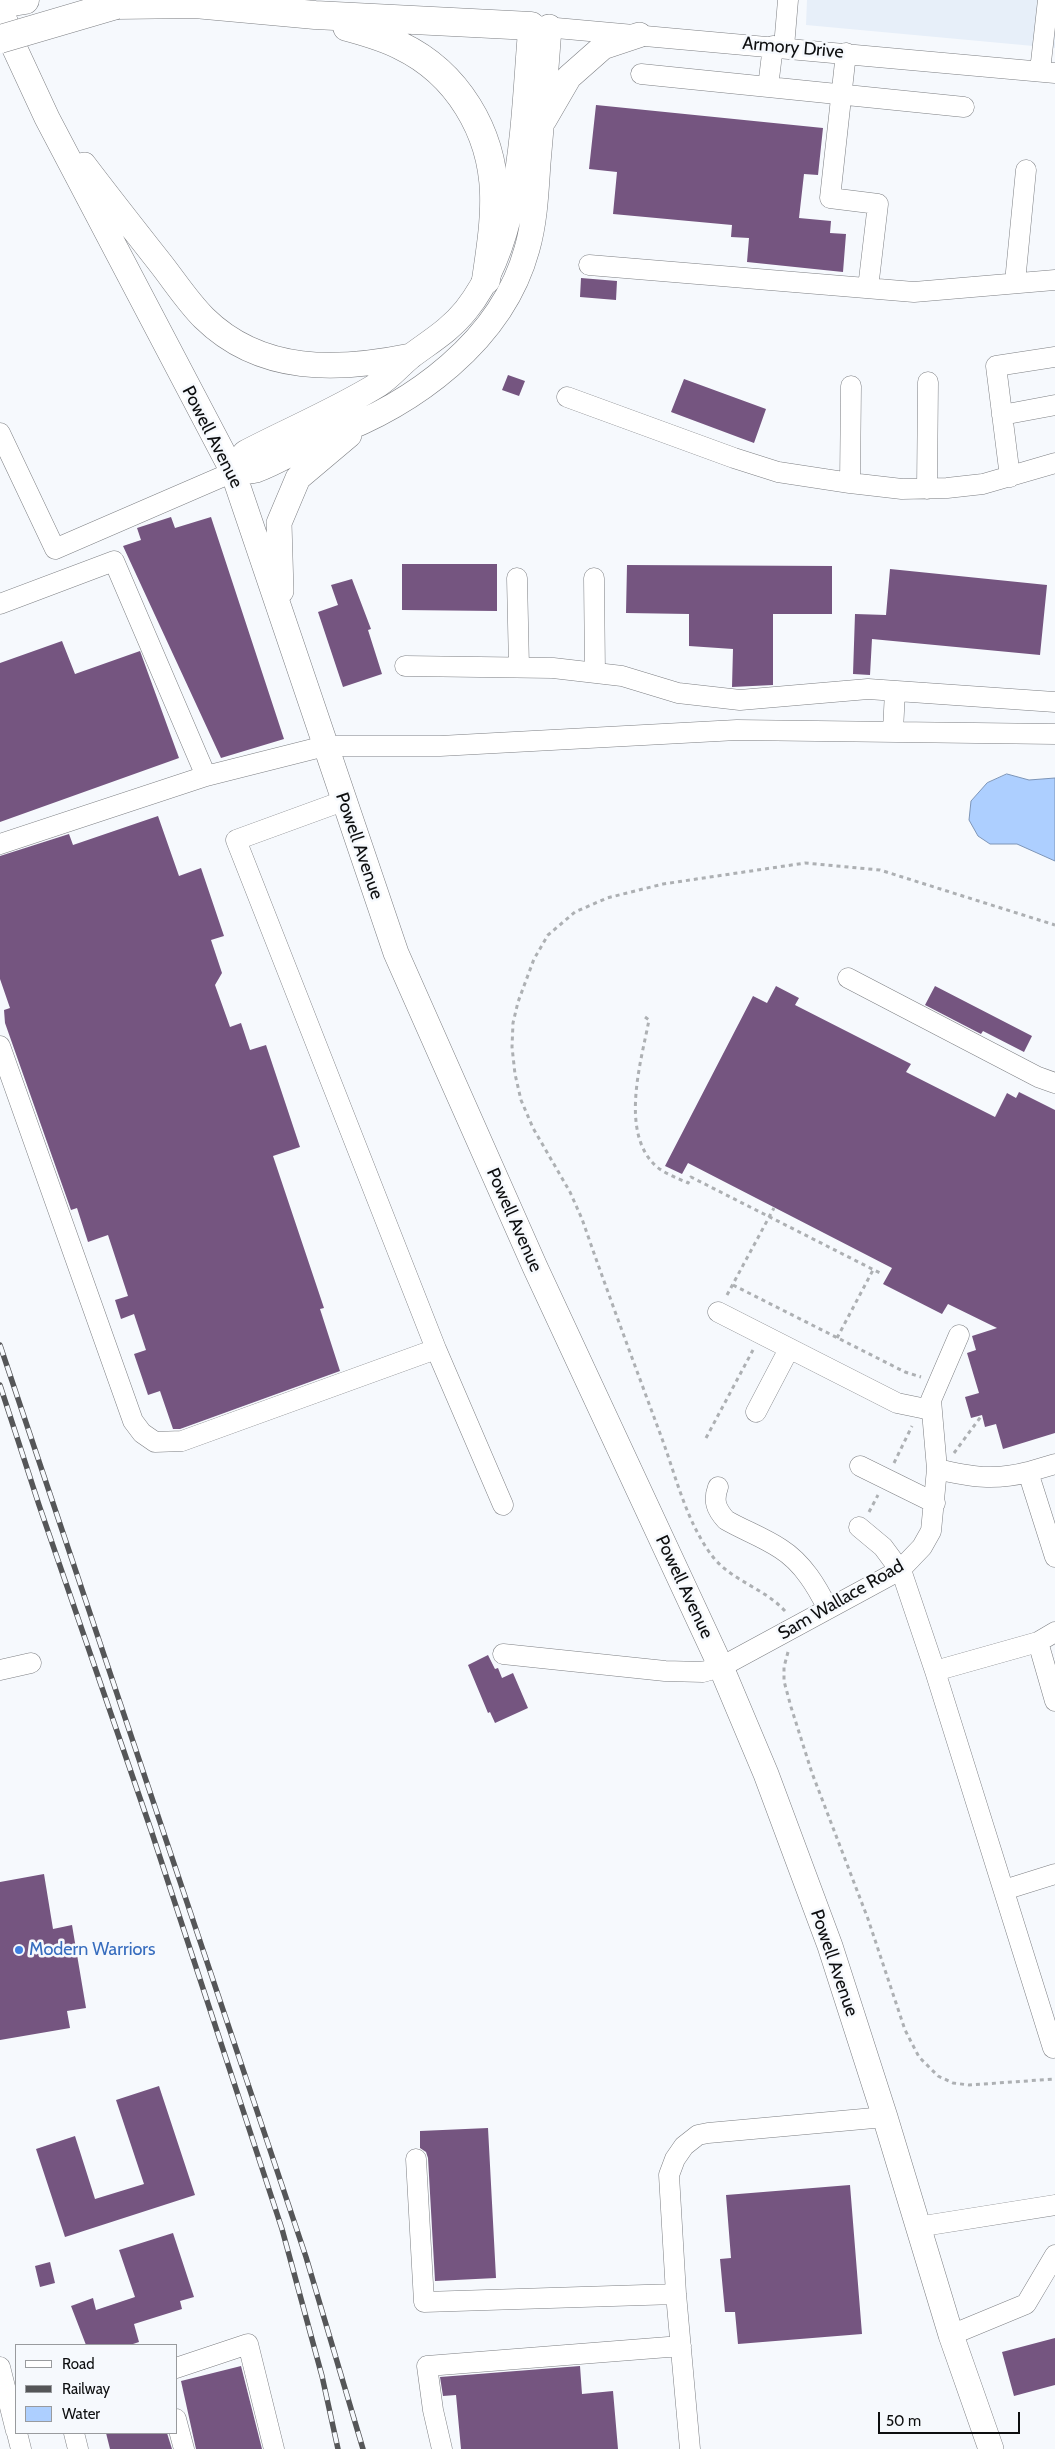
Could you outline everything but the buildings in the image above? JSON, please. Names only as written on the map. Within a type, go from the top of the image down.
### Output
[{"type":"highway","points":[[0,5],[25,0]]},
{"type":"highway","points":[[339,0],[540,26]]},
{"type":"highway","points":[[0,39],[116,5],[195,4],[315,15],[540,26]]},
{"type":"highway","points":[[315,15],[402,46],[437,70],[464,101],[487,146],[494,178],[492,242],[486,280]]},
{"type":"main road","name":"Powell Avenue","points":[[0,5],[15,49],[47,118],[135,290],[233,472],[396,953],[439,1054],[721,1667],[766,1774],[830,1946],[885,2117],[951,2335],[991,2449]]},
{"type":"main road","points":[[281,613],[280,523],[298,478],[362,424],[415,393],[456,359],[475,341],[507,298],[527,250],[533,224],[542,124],[540,26]]},
{"type":"main road","points":[[233,472],[244,453],[381,383],[412,356],[441,336],[476,296],[486,280],[502,239],[512,205],[540,26]]},
{"type":"main road","points":[[542,124],[569,77],[603,47],[639,34]]},
{"type":"main road","points":[[47,118],[194,306],[231,339],[269,357],[310,366],[343,366],[412,356]]},
{"type":"main road","points":[[233,472],[254,470],[324,437],[362,424]]},
{"type":"street","points":[[768,87],[779,46],[788,0]]},
{"type":"street","points":[[1048,0],[1048,72]]},
{"type":"street","name":"Armory Drive","points":[[540,26],[779,46],[1048,72]]},
{"type":"street","points":[[846,53],[830,198],[878,204],[868,288]]},
{"type":"street","points":[[641,74],[964,107]]},
{"type":"street","points":[[1015,282],[1026,170]]},
{"type":"street","points":[[589,265],[914,292],[1055,280]]},
{"type":"street","points":[[1010,476],[996,366],[1055,357]]},
{"type":"street","points":[[927,489],[928,382]]},
{"type":"street","points":[[850,482],[851,386]]},
{"type":"street","points":[[567,397],[734,458],[778,472],[850,482],[902,489],[927,489],[983,484],[1055,463]]},
{"type":"street","points":[[1002,415],[1055,405]]},
{"type":"street","points":[[0,434],[68,579]]},
{"type":"street","points":[[55,549],[233,472]]},
{"type":"street","points":[[0,604],[114,561],[206,776]]},
{"type":"street","points":[[517,578],[520,668]]},
{"type":"street","points":[[594,578],[595,673]]},
{"type":"street","points":[[0,844],[206,776],[325,746],[450,745],[737,730],[1053,734],[1055,697],[868,689],[740,700],[678,693],[622,676],[553,668],[405,666]]},
{"type":"street","points":[[893,731],[895,691]]},
{"type":"street","points":[[343,801],[236,840],[436,1348],[503,1505]]},
{"type":"street","points":[[848,978],[1038,1077],[1055,1083]]},
{"type":"street","points":[[0,1046],[111,1362],[134,1421],[142,1433],[150,1439],[161,1443],[182,1441],[436,1348]]},
{"type":"street","points":[[718,1312],[897,1403],[931,1410]]},
{"type":"street","name":"Sam Wallace Road","points":[[503,1654],[665,1671],[704,1672],[721,1667],[900,1570],[922,1547],[931,1531],[939,1470],[931,1410],[933,1392],[959,1335]]},
{"type":"street","points":[[756,1412],[788,1348]]},
{"type":"street","points":[[939,1470],[1002,1478],[1055,1464]]},
{"type":"street","points":[[860,1466],[935,1503]]},
{"type":"street","points":[[1028,1472],[1055,1557]]},
{"type":"street","points":[[718,1487],[715,1500],[720,1513],[726,1520],[782,1549],[810,1578],[828,1609]]},
{"type":"street","points":[[859,1526],[883,1547],[900,1570],[935,1671],[1053,2048],[1055,2047]]},
{"type":"street","points":[[935,1671],[1046,1637],[1055,1701]]},
{"type":"street","points":[[0,1670],[32,1663]]},
{"type":"street","points":[[1004,1890],[1055,1874]]},
{"type":"street","points":[[690,2449],[676,2294],[669,2175],[675,2159],[684,2146],[698,2135],[708,2133],[885,2117]]},
{"type":"street","points":[[416,2160],[424,2302],[676,2294]]},
{"type":"street","points":[[917,2227],[1055,2204]]},
{"type":"street","points":[[951,2335],[1026,2304],[1055,2255]]},
{"type":"street","points":[[178,2367],[248,2344],[274,2449]]},
{"type":"street","points":[[442,2449],[431,2401],[428,2366],[681,2346]]},
{"type":"street","points":[[0,2367],[15,2428]]},
{"type":"street","points":[[972,2397],[986,2449]]},
{"type":"street","points":[[178,2426],[184,2449]]},
{"type":"street","points":[[17,2434],[21,2449]]},
{"type":"street","points":[[74,2434],[78,2449]]},
{"type":"path","points":[[1055,925],[880,870],[805,862],[663,884],[590,903],[563,921],[548,935],[525,980],[513,1023],[514,1065],[521,1100],[533,1128],[570,1192],[582,1219],[679,1491],[697,1530],[713,1556],[726,1570],[774,1599],[792,1620],[796,1639],[788,1652],[784,1667],[784,1681],[791,1707],[812,1773],[868,1918],[905,2030],[919,2057],[938,2076],[953,2083],[969,2085],[1055,2079]]},
{"type":"path","points":[[645,1017],[649,1020],[639,1074],[636,1121],[640,1140],[652,1162],[663,1171],[688,1183],[691,1177],[882,1274]]},
{"type":"path","points":[[718,1312],[774,1208]]},
{"type":"path","points":[[837,1338],[873,1270]]},
{"type":"path","points":[[733,1285],[905,1372],[924,1378]]},
{"type":"path","points":[[706,1438],[761,1334]]},
{"type":"path","points":[[939,1470],[982,1415]]},
{"type":"shaded area","points":[[807,0],[1055,0],[1055,48],[806,25]]},
{"type":"water","points":[[1007,774],[1029,780],[1055,778],[1055,861],[1017,844],[990,844],[978,836],[969,820],[971,801],[987,783]]},
{"type":"railway","points":[[0,1345],[306,2257],[363,2449]]},
{"type":"railway","points":[[0,1385],[39,1505],[151,1830],[282,2229],[322,2376],[338,2449]]},
{"type":"place","name":"Modern Warriors","points":[[19,1950]]}]
